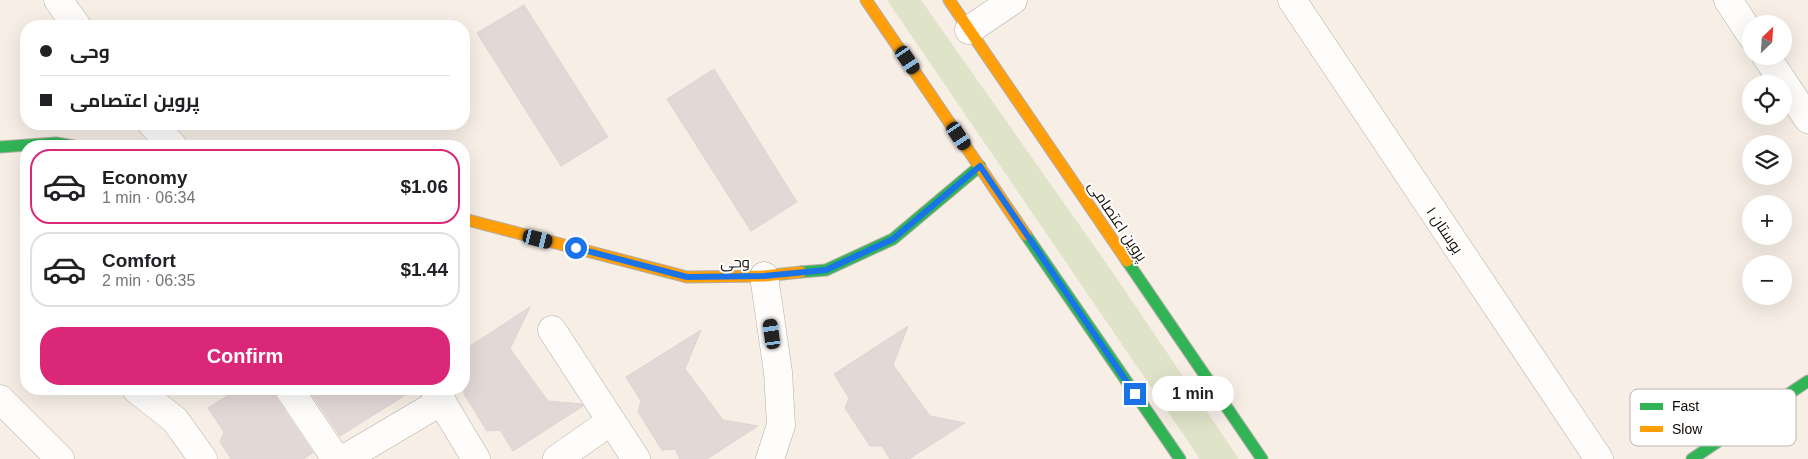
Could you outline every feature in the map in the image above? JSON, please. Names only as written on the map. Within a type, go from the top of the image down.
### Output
[{"type":"main road","points":[[866,0],[1180,459]]},
{"type":"main road","name":"پروین اعتصامی","points":[[949,0],[1262,459]]},
{"type":"main road","points":[[0,147],[20,146]]},
{"type":"main road","name":"وحی","points":[[470,221],[687,277],[764,276],[826,270],[893,239],[980,166]]},
{"type":"main road","points":[[1796,389],[1808,381]]},
{"type":"main road","points":[[1692,459],[1711,446]]},
{"type":"street","points":[[58,0],[73,20]]},
{"type":"street","points":[[969,30],[1013,0]]},
{"type":"street","name":"بوستان ۱","points":[[1292,0],[1599,459]]},
{"type":"street","points":[[1728,0],[1742,21]]},
{"type":"street","points":[[1772,65],[1808,119]]},
{"type":"street","points":[[158,130],[167,140]]},
{"type":"street","points":[[764,276],[778,372],[781,425],[770,459]]},
{"type":"street","points":[[552,330],[636,459]]},
{"type":"street","points":[[144,395],[175,420],[203,459]]},
{"type":"street","points":[[293,395],[336,459]]},
{"type":"street","points":[[344,459],[438,395],[476,459]]},
{"type":"street","points":[[0,399],[60,459]]},
{"type":"street","points":[[556,459],[611,421]]},
{"type":"green space","points":[[887,0],[921,0],[1109,267],[1239,459],[1200,459]]},
{"type":"building","points":[[524,5],[608,137],[561,166],[477,33]]},
{"type":"building","points":[[714,69],[797,202],[751,231],[667,99]]},
{"type":"building","points":[[530,307],[510,349],[548,401],[582,404],[583,406],[513,451],[500,430],[487,431],[465,395],[470,395],[470,346]]},
{"type":"building","points":[[908,326],[893,365],[930,416],[965,423],[909,459],[890,459],[882,446],[870,446],[845,408],[849,398],[834,374]]},
{"type":"building","points":[[701,330],[685,369],[723,420],[758,426],[707,459],[680,459],[675,449],[662,450],[638,412],[641,401],[626,377]]},
{"type":"building","points":[[229,395],[275,395],[313,453],[303,459],[231,459],[220,442],[224,432],[208,408]]},
{"type":"building","points":[[312,395],[405,395],[340,436]]},
{"type":"traffic: fast","points":[[0,147],[20,146]]},
{"type":"traffic: fast","points":[[801,272],[826,270],[893,239],[980,166]]},
{"type":"traffic: fast","points":[[1026,235],[1180,459]]},
{"type":"traffic: fast","points":[[1127,261],[1262,459]]},
{"type":"traffic: fast","points":[[1796,389],[1808,381]]},
{"type":"traffic: fast","points":[[1692,459],[1711,446]]},
{"type":"traffic: slow","points":[[866,0],[1026,235]]},
{"type":"traffic: slow","points":[[949,0],[1127,261]]},
{"type":"traffic: slow","points":[[470,221],[687,277],[764,276],[801,272]]},
{"type":"route","points":[[576,248],[687,277],[764,276],[826,270],[893,239],[980,166],[1135,394]]}]
